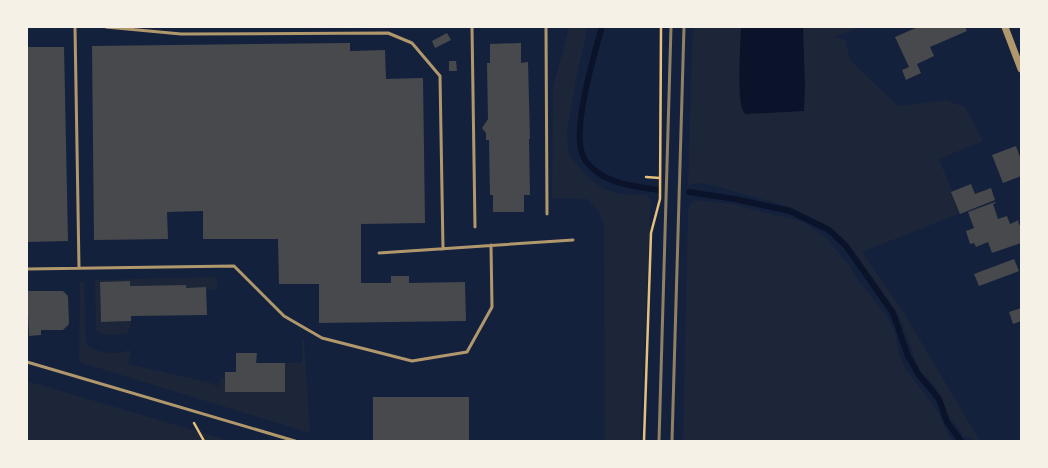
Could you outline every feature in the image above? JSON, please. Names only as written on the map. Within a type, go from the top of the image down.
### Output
[{"type":"street","points":[[1004,27],[1021,69]]},
{"type":"lane","points":[[75,27],[79,268]]},
{"type":"lane","points":[[106,27],[181,34],[388,33],[412,43],[440,76],[443,249]]},
{"type":"lane","points":[[472,27],[475,227]]},
{"type":"lane","points":[[546,27],[547,214]]},
{"type":"lane","points":[[378,253],[573,240]]},
{"type":"lane","points":[[27,268],[234,266],[284,316],[322,338],[412,361],[467,352],[492,307],[491,246]]},
{"type":"lane","points":[[27,362],[295,441]]},
{"type":"path","points":[[644,441],[651,233],[660,199],[661,27]]},
{"type":"path","points":[[646,177],[660,178]]},
{"type":"shaded area","points":[[569,27],[588,27],[576,79],[567,132],[569,155],[589,178],[603,189],[620,194],[647,195],[651,200],[640,441],[605,441],[604,225],[599,212],[587,199],[552,198],[553,88]]},
{"type":"shaded area","points":[[693,27],[861,27],[836,37],[845,40],[850,60],[898,106],[945,100],[965,107],[983,141],[939,159],[961,213],[862,252],[904,313],[980,441],[973,441],[971,438],[962,436],[961,431],[949,417],[934,386],[919,370],[896,311],[860,260],[840,236],[825,224],[790,207],[704,183],[688,185]]},
{"type":"shaded area","points":[[741,27],[803,27],[805,85],[804,111],[746,114],[743,109],[740,88]]},
{"type":"shaded area","points":[[695,200],[731,204],[804,222],[826,238],[849,265],[858,280],[887,316],[895,333],[899,353],[906,370],[934,405],[949,436],[954,441],[683,441],[688,211],[690,204]]},
{"type":"shaded area","points":[[214,277],[217,280],[217,288],[215,290],[206,289],[206,287],[186,288],[185,285],[130,286],[130,281],[100,282],[101,322],[131,321],[130,328],[127,333],[107,335],[96,330],[95,280]]},
{"type":"shaded area","points":[[80,281],[84,283],[86,344],[95,350],[107,353],[119,353],[129,350],[131,352],[128,364],[211,383],[218,387],[221,378],[284,392],[285,363],[302,363],[302,341],[304,340],[310,433],[79,362]]},
{"type":"shaded area","points":[[27,381],[230,441],[27,441]]},
{"type":"building","points":[[918,27],[965,27],[967,31],[930,47],[934,56],[917,64],[921,73],[906,80],[902,70],[909,67],[895,37]]},
{"type":"building","points":[[447,33],[451,40],[435,48],[432,41]]},
{"type":"building","points":[[350,43],[350,51],[385,50],[386,79],[423,78],[425,223],[361,224],[361,283],[391,283],[391,276],[409,276],[409,283],[465,282],[466,321],[319,323],[319,284],[279,284],[278,239],[203,239],[203,211],[167,212],[168,239],[94,240],[92,46]]},
{"type":"building","points":[[521,43],[521,63],[528,62],[530,195],[524,195],[524,212],[493,212],[493,195],[490,195],[489,140],[486,140],[486,133],[482,128],[488,119],[487,63],[490,63],[490,44]]},
{"type":"building","points":[[27,47],[64,47],[68,241],[27,242]]},
{"type":"building","points":[[449,61],[456,61],[457,71],[449,71]]},
{"type":"building","points":[[1016,146],[1021,160],[1021,176],[1003,183],[992,155]]},
{"type":"building","points":[[971,184],[975,194],[991,188],[995,200],[960,214],[951,192]]},
{"type":"building","points":[[995,202],[996,203],[993,204],[998,219],[1007,216],[1010,224],[1019,220],[1018,222],[1021,228],[1021,243],[992,253],[988,242],[976,247],[974,243],[970,244],[966,231],[974,228],[968,212]]},
{"type":"building","points":[[1014,259],[1019,271],[979,286],[974,274]]},
{"type":"building","points":[[130,281],[130,286],[186,285],[186,288],[206,287],[207,315],[131,316],[131,321],[101,322],[100,282]]},
{"type":"building","points":[[27,291],[63,291],[68,296],[69,324],[63,330],[41,330],[41,335],[29,336]]},
{"type":"building","points":[[1021,308],[1021,321],[1013,324],[1009,312]]},
{"type":"building","points":[[236,353],[257,353],[256,363],[285,363],[285,392],[225,392],[225,372],[236,372]]},
{"type":"building","points":[[373,397],[469,397],[469,441],[373,441]]},
{"type":"waterway","points":[[602,27],[582,109],[580,142],[583,155],[592,168],[607,178],[632,186],[658,190]]},
{"type":"waterway","points":[[689,192],[735,199],[790,211],[829,230],[846,246],[893,313],[908,356],[919,375],[939,399],[947,422],[961,441]]},
{"type":"railway","points":[[659,441],[671,27]]},
{"type":"railway","points":[[672,441],[684,27]]}]
